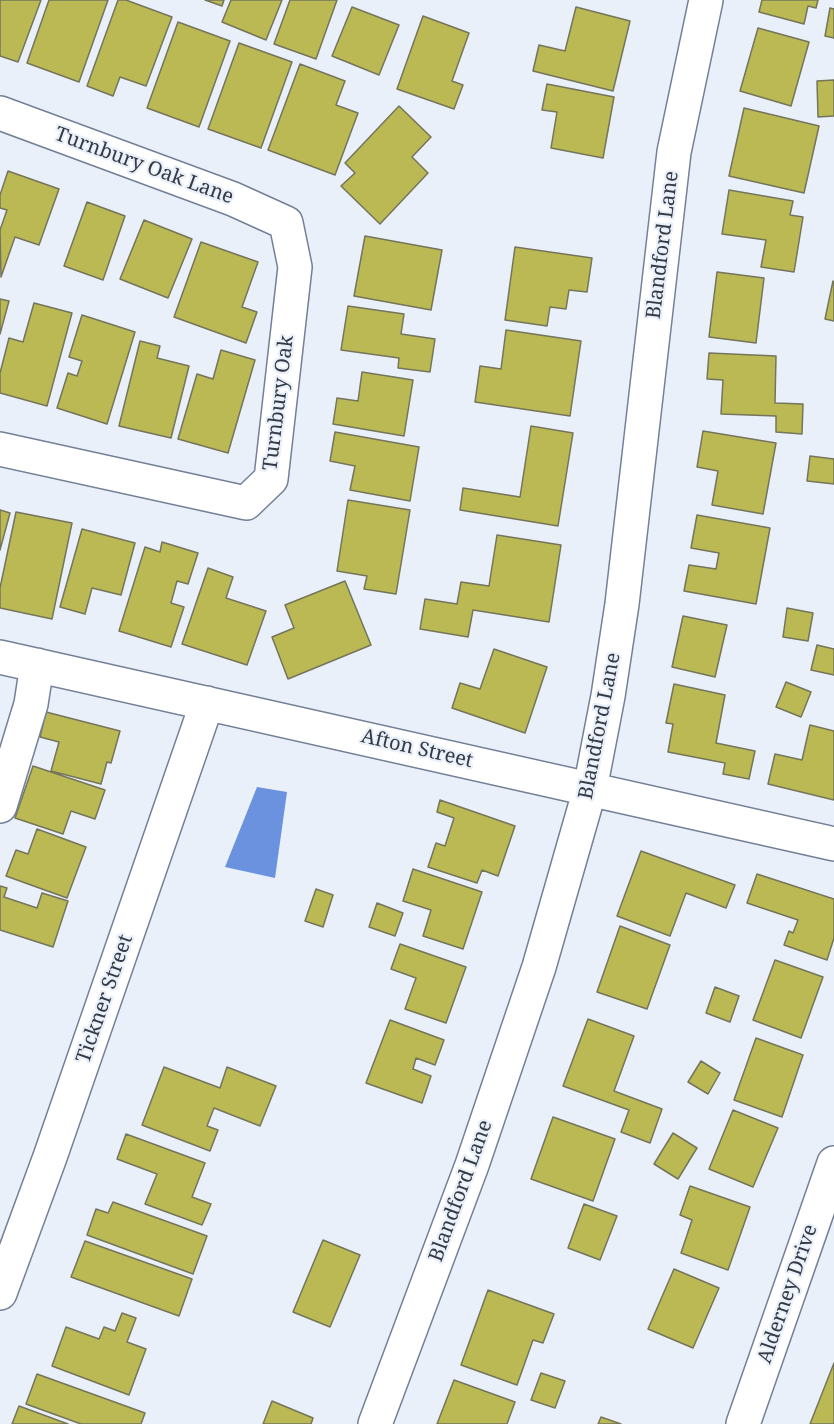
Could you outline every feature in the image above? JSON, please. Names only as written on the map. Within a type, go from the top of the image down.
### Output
[{"type":"street","name":"Blandford Lane","points":[[375,1424],[472,1165],[531,989],[590,789],[608,696],[622,604],[674,152],[706,0]]},
{"type":"street","name":"Turnbury Oak Lane","points":[[0,113],[233,199],[286,223]]},
{"type":"street","name":"Turnbury Oak","points":[[0,449],[246,503],[270,479],[295,267],[286,223]]},
{"type":"street","name":"Afton Street","points":[[0,657],[834,844]]},
{"type":"street","points":[[0,806],[31,704],[37,665]]},
{"type":"street","name":"Tickner Street","points":[[0,1293],[50,1157],[207,703]]},
{"type":"street","name":"Alderney Drive","points":[[742,1424],[834,1163]]},
{"type":"water","points":[[257,787],[287,792],[275,878],[225,867]]},
{"type":"building","points":[[0,0],[41,0],[18,62],[0,56]]},
{"type":"building","points":[[49,0],[108,0],[79,82],[27,63]]},
{"type":"building","points":[[118,0],[126,0],[172,17],[146,86],[120,77],[113,96],[87,86]]},
{"type":"building","points":[[205,0],[224,0],[222,6]]},
{"type":"building","points":[[231,0],[282,0],[266,40],[222,22]]},
{"type":"building","points":[[290,0],[337,0],[316,59],[274,44]]},
{"type":"building","points":[[762,0],[818,0],[816,8],[808,6],[804,24],[759,12]]},
{"type":"building","points":[[352,7],[399,25],[379,75],[332,56]]},
{"type":"building","points":[[576,7],[630,21],[613,91],[533,71],[539,45],[565,51]]},
{"type":"building","points":[[830,8],[834,9],[834,38],[825,36]]},
{"type":"building","points":[[423,16],[469,33],[452,81],[463,85],[454,109],[397,89]]},
{"type":"building","points":[[178,22],[230,41],[199,127],[147,108]]},
{"type":"building","points":[[758,28],[809,42],[791,106],[740,91]]},
{"type":"building","points":[[239,43],[292,62],[261,148],[208,129]]},
{"type":"building","points":[[300,64],[345,81],[336,105],[358,113],[335,175],[268,150]]},
{"type":"building","points":[[834,80],[834,116],[818,117],[817,81]]},
{"type":"building","points":[[547,84],[614,97],[603,158],[551,148],[557,112],[542,110]]},
{"type":"building","points":[[399,106],[431,137],[412,157],[428,173],[380,224],[341,186],[355,173],[345,163]]},
{"type":"building","points":[[744,108],[819,126],[804,193],[729,176]]},
{"type":"building","points":[[8,171],[59,189],[39,245],[15,237],[1,277],[0,230],[7,210],[0,208],[0,195]]},
{"type":"building","points":[[729,190],[793,201],[790,215],[803,217],[794,272],[761,267],[766,240],[722,234]]},
{"type":"building","points":[[87,202],[125,216],[103,280],[64,266]]},
{"type":"building","points":[[144,220],[192,239],[168,298],[120,279]]},
{"type":"building","points":[[365,236],[442,250],[431,310],[354,296]]},
{"type":"building","points":[[201,242],[258,262],[242,307],[257,312],[246,343],[174,317]]},
{"type":"building","points":[[515,247],[592,258],[587,292],[569,290],[566,309],[550,307],[547,326],[505,320]]},
{"type":"building","points":[[717,272],[764,278],[756,343],[709,337]]},
{"type":"building","points":[[834,282],[834,321],[825,319]]},
{"type":"building","points":[[0,299],[9,301],[0,334]]},
{"type":"building","points":[[34,303],[72,313],[47,406],[0,393],[0,373],[9,338],[23,342]]},
{"type":"building","points":[[348,306],[404,314],[401,334],[435,339],[430,372],[398,368],[399,358],[341,350]]},
{"type":"building","points":[[82,315],[135,332],[107,424],[57,408],[68,373],[77,376],[82,361],[69,357]]},
{"type":"building","points":[[506,330],[581,341],[570,416],[475,402],[480,366],[501,369]]},
{"type":"building","points":[[140,341],[160,346],[157,358],[189,366],[171,438],[119,426]]},
{"type":"building","points":[[221,350],[255,360],[228,453],[178,439],[197,374],[213,379]]},
{"type":"building","points":[[709,353],[776,356],[775,403],[803,404],[802,434],[776,432],[776,416],[721,414],[723,380],[707,379]]},
{"type":"building","points":[[362,372],[413,380],[404,436],[333,424],[337,398],[358,401]]},
{"type":"building","points":[[531,426],[573,433],[558,526],[460,510],[463,488],[520,497]]},
{"type":"building","points":[[703,431],[776,443],[763,514],[712,505],[718,471],[697,467]]},
{"type":"building","points":[[335,432],[419,447],[410,501],[350,490],[355,466],[330,461]]},
{"type":"building","points":[[810,456],[834,459],[834,484],[807,481]]},
{"type":"building","points":[[348,500],[410,510],[396,594],[364,589],[367,576],[337,571]]},
{"type":"building","points":[[0,510],[10,513],[0,550]]},
{"type":"building","points":[[16,512],[72,523],[52,619],[0,608],[0,588]]},
{"type":"building","points":[[697,515],[770,528],[756,604],[684,591],[689,565],[716,569],[719,553],[691,548]]},
{"type":"building","points":[[82,529],[135,543],[121,595],[92,588],[85,614],[60,607]]},
{"type":"building","points":[[497,535],[561,545],[549,622],[473,610],[468,637],[420,629],[425,599],[457,604],[461,582],[489,586]]},
{"type":"building","points":[[162,542],[198,553],[188,584],[177,581],[171,603],[184,607],[171,647],[119,631],[145,547],[160,552]]},
{"type":"building","points":[[208,568],[233,577],[226,598],[266,611],[247,665],[182,644]]},
{"type":"building","points":[[345,581],[371,645],[288,679],[272,637],[294,628],[285,605]]},
{"type":"building","points":[[787,608],[813,613],[808,641],[783,637]]},
{"type":"building","points":[[683,616],[727,625],[715,677],[672,667]]},
{"type":"building","points":[[817,645],[834,649],[834,675],[811,670]]},
{"type":"building","points":[[494,649],[547,667],[525,733],[452,708],[460,683],[480,689]]},
{"type":"building","points":[[786,682],[811,692],[801,717],[776,707]]},
{"type":"building","points":[[674,684],[725,695],[716,743],[755,751],[749,779],[723,774],[725,763],[668,752],[673,724],[666,723]]},
{"type":"building","points":[[46,712],[120,731],[111,763],[107,762],[101,784],[51,771],[59,742],[40,737]]},
{"type":"building","points":[[810,725],[834,731],[834,800],[768,784],[775,754],[802,760]]},
{"type":"building","points":[[33,766],[105,790],[95,819],[71,811],[63,834],[15,818]]},
{"type":"building","points":[[440,800],[515,826],[498,876],[482,870],[477,883],[428,867],[436,843],[445,846],[454,818],[437,812]]},
{"type":"building","points":[[37,829],[86,847],[67,898],[6,876],[16,850],[28,854]]},
{"type":"building","points":[[641,851],[735,885],[726,908],[686,893],[670,936],[617,916]]},
{"type":"building","points":[[413,869],[482,892],[463,949],[423,936],[431,910],[403,901]]},
{"type":"building","points":[[757,874],[834,899],[834,938],[827,960],[784,945],[789,931],[793,933],[798,920],[747,903]]},
{"type":"building","points":[[0,886],[7,888],[4,897],[37,908],[42,893],[68,901],[53,947],[0,930]]},
{"type":"building","points":[[316,889],[333,895],[323,927],[305,921]]},
{"type":"building","points":[[377,903],[403,913],[395,936],[369,927]]},
{"type":"building","points":[[620,926],[670,945],[647,1009],[597,992]]},
{"type":"building","points":[[400,944],[466,967],[446,1023],[405,1009],[416,978],[391,969]]},
{"type":"building","points":[[775,960],[823,977],[801,1038],[753,1020]]},
{"type":"building","points":[[715,987],[739,996],[730,1022],[706,1013]]},
{"type":"building","points":[[588,1019],[634,1036],[614,1091],[662,1109],[650,1143],[621,1132],[629,1110],[563,1086]]},
{"type":"building","points":[[390,1020],[444,1040],[435,1065],[416,1058],[413,1069],[431,1076],[422,1103],[366,1083]]},
{"type":"building","points":[[756,1038],[803,1055],[782,1117],[734,1100]]},
{"type":"building","points":[[701,1061],[720,1073],[708,1094],[688,1082]]},
{"type":"building","points":[[164,1067],[220,1088],[227,1067],[276,1086],[260,1126],[214,1108],[207,1126],[218,1130],[210,1151],[142,1125]]},
{"type":"building","points":[[733,1110],[778,1128],[753,1187],[709,1169]]},
{"type":"building","points":[[553,1117],[615,1139],[593,1201],[531,1179]]},
{"type":"building","points":[[673,1133],[697,1148],[678,1179],[654,1164]]},
{"type":"building","points":[[126,1134],[205,1163],[192,1197],[211,1204],[202,1225],[145,1204],[157,1174],[117,1159]]},
{"type":"building","points":[[690,1186],[750,1207],[728,1270],[681,1253],[692,1220],[680,1215]]},
{"type":"building","points":[[113,1202],[207,1236],[193,1274],[87,1235],[96,1209],[108,1213]]},
{"type":"building","points":[[584,1204],[617,1216],[600,1260],[568,1248]]},
{"type":"building","points":[[323,1240],[360,1255],[330,1327],[293,1312]]},
{"type":"building","points":[[85,1241],[192,1279],[179,1316],[71,1277]]},
{"type":"building","points":[[674,1269],[719,1288],[693,1348],[648,1329]]},
{"type":"building","points":[[488,1290],[554,1314],[543,1343],[533,1340],[517,1385],[461,1365]]},
{"type":"building","points":[[122,1313],[136,1318],[127,1342],[146,1349],[129,1395],[52,1366],[66,1327],[99,1339],[104,1327],[115,1331]]},
{"type":"building","points":[[834,1363],[834,1424],[810,1424]]},
{"type":"building","points":[[541,1373],[565,1381],[555,1408],[531,1400]]},
{"type":"building","points":[[37,1374],[145,1413],[141,1424],[81,1424],[26,1404]]},
{"type":"building","points":[[454,1380],[515,1402],[507,1424],[437,1424]]},
{"type":"building","points":[[272,1401],[313,1418],[311,1424],[263,1424]]},
{"type":"building","points":[[19,1406],[68,1424],[12,1424]]},
{"type":"building","points":[[601,1417],[621,1424],[598,1424]]}]
